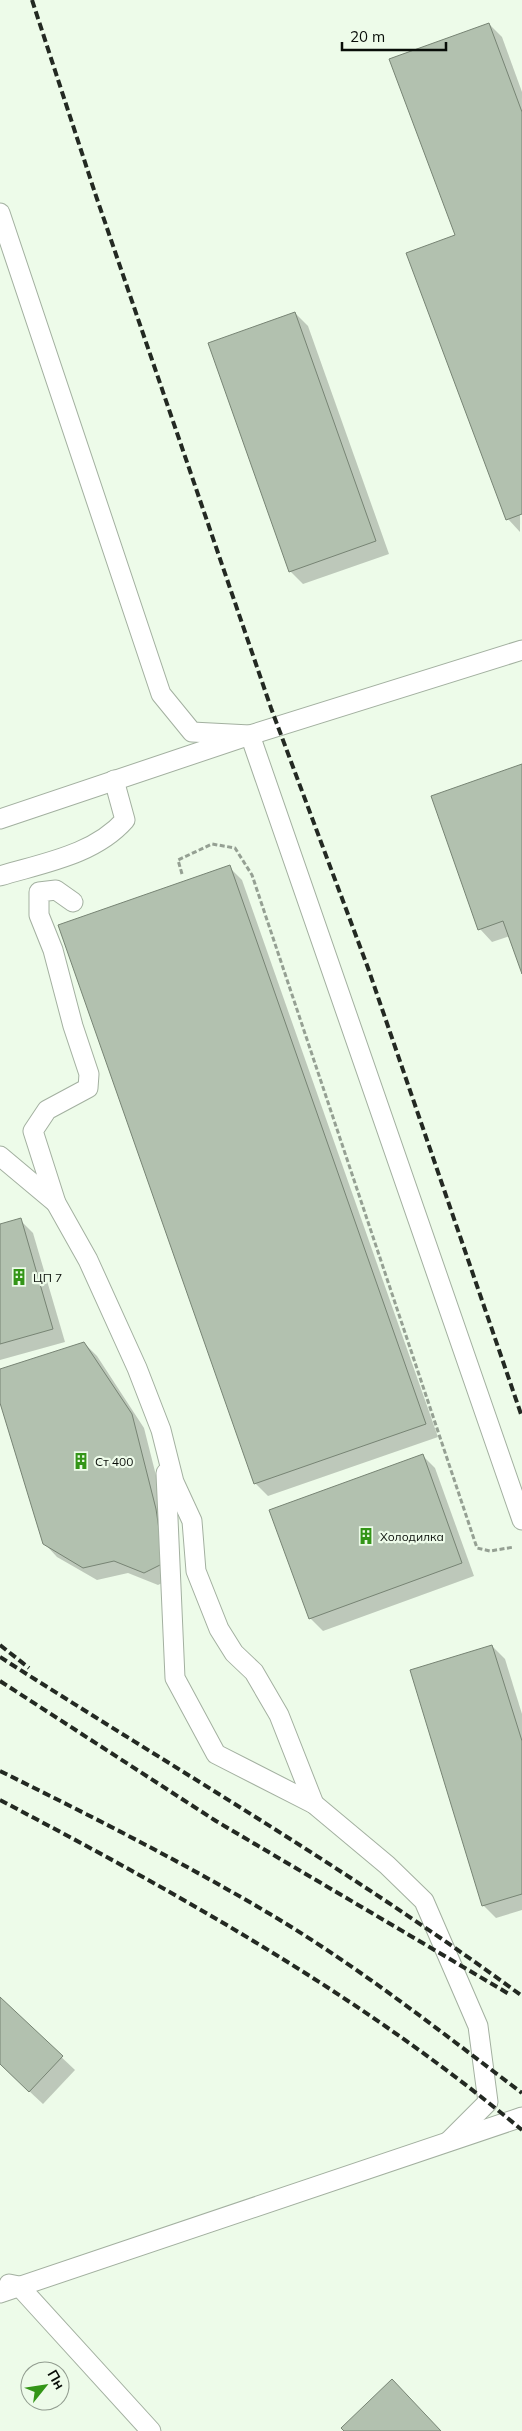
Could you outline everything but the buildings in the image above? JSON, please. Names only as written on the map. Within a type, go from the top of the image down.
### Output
[{"type":"lane","points":[[0,212],[161,694],[192,732],[250,735]]},
{"type":"lane","points":[[0,819],[250,735],[522,650]]},
{"type":"lane","points":[[250,735],[522,1520]]},
{"type":"lane","points":[[0,876],[90,848],[114,833],[125,820],[114,780]]},
{"type":"lane","points":[[73,902],[56,890],[39,892],[39,915],[53,950],[73,1026],[89,1074],[88,1088],[47,1110],[33,1131],[56,1203],[88,1260],[137,1368],[165,1446],[174,1482],[192,1521],[196,1571],[219,1629],[234,1653],[254,1672],[279,1716],[314,1804]]},
{"type":"lane","points":[[0,1156],[56,1203]]},
{"type":"lane","points":[[165,1446],[175,1678],[216,1754],[314,1804],[387,1865],[424,1901],[478,2026],[488,2102],[449,2142]]},
{"type":"lane","points":[[0,2293],[522,2117]]},
{"type":"lane","points":[[0,2281],[19,2286],[151,2431]]},
{"type":"path","points":[[182,874],[178,860],[212,844],[235,848],[252,875],[477,1548],[490,1551],[522,1545]]},
{"type":"railway","points":[[32,0],[95,193],[271,708],[368,968],[522,1417]]},
{"type":"railway","points":[[0,1645],[29,1668]]},
{"type":"railway","points":[[0,1657],[330,1864],[522,1996]]},
{"type":"railway","points":[[0,1681],[216,1821],[509,1994]]},
{"type":"railway","points":[[0,1771],[170,1858],[303,1934],[399,2000],[522,2093]]},
{"type":"railway","points":[[0,1800],[136,1873],[270,1951],[335,1992],[399,2036],[522,2130]]},
{"type":"place","name":"ЦП 7","points":[[19,1277]]},
{"type":"place","name":"Ст 400","points":[[81,1461]]},
{"type":"place","name":"Холодилка","points":[[366,1536]]}]
